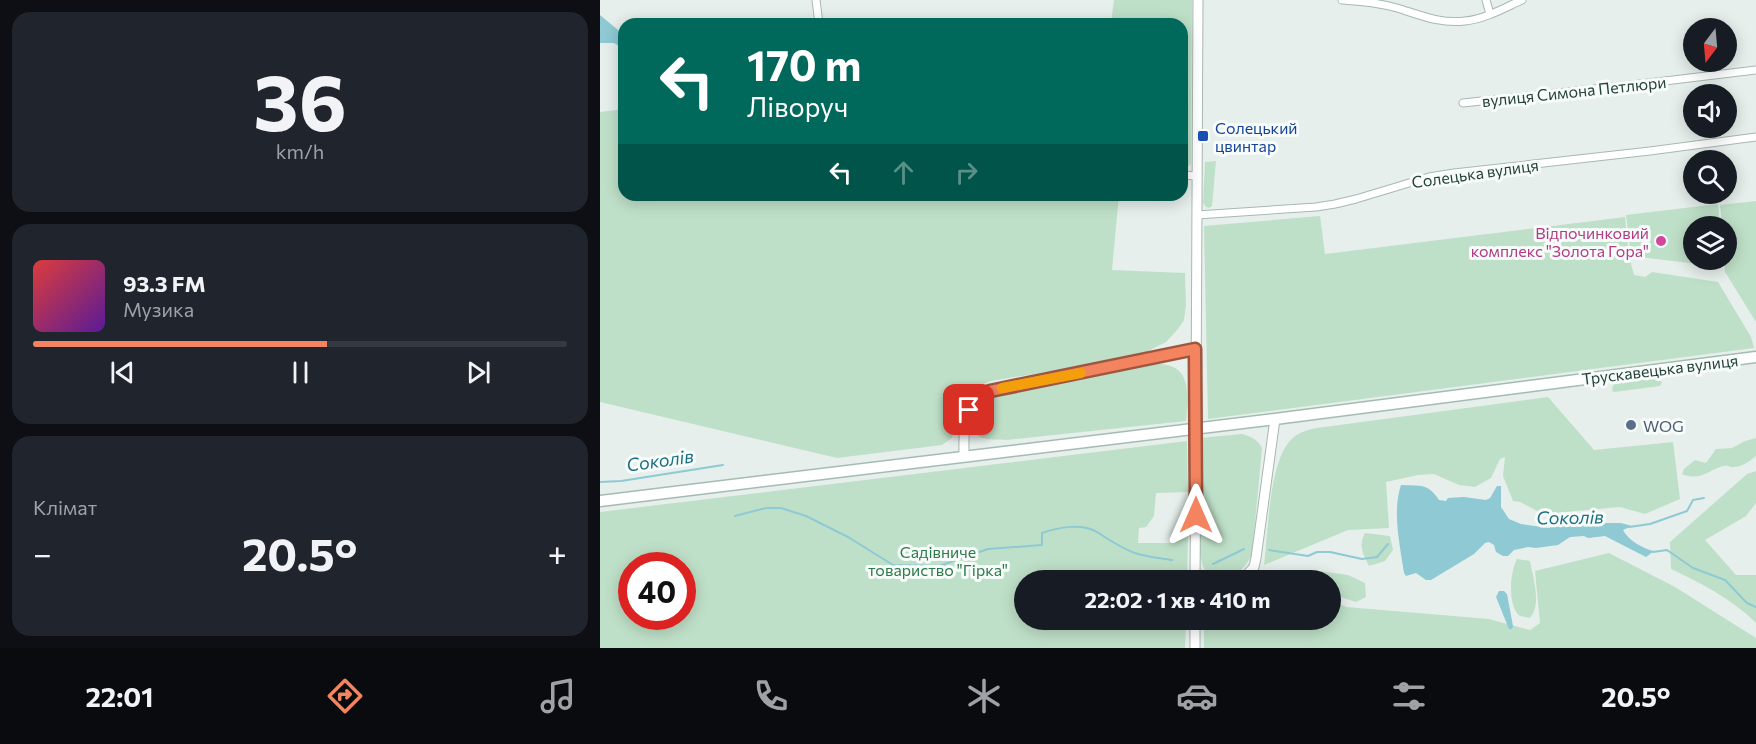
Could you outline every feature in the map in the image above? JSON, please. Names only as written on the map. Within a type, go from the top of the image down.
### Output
[{"type":"main road","name":"Трускавецька вулиця","points":[[600,501],[1275,419],[1756,357]]},
{"type":"street","points":[[816,0],[818,18]]},
{"type":"street","points":[[1196,570],[1197,0]]},
{"type":"street","points":[[1342,0],[1356,0],[1397,8],[1426,18],[1448,22],[1472,20],[1522,0]]},
{"type":"street","points":[[1396,0],[1397,8]]},
{"type":"street","points":[[1486,0],[1490,14]]},
{"type":"street","name":"вулиця Симона Петлюри","points":[[1463,103],[1756,70]]},
{"type":"street","name":"Солецька вулиця","points":[[1197,215],[1316,207],[1356,199],[1429,177],[1756,137]]},
{"type":"street","points":[[1188,175],[1197,176]]},
{"type":"street","points":[[964,456],[964,430],[969,410],[978,397],[990,391],[1195,349]]},
{"type":"street","points":[[1251,570],[1256,558],[1275,419]]},
{"type":"street","points":[[1195,648],[1196,630]]},
{"type":"green space","points":[[1114,0],[1192,0],[1191,164],[1188,166],[1188,18],[1112,18]]},
{"type":"green space","points":[[618,110],[618,201],[1118,201],[1112,270],[1185,273],[1184,320],[1166,342],[1146,352],[1076,367],[991,381],[977,386],[966,396],[952,438],[942,445],[837,458],[600,402],[600,112]]},
{"type":"green space","points":[[1216,161],[1212,206],[1209,208],[1203,203],[1205,162]]},
{"type":"green space","points":[[1756,201],[1756,322],[1725,272],[1725,270],[1737,270],[1737,216],[1721,216],[1720,205]]},
{"type":"green space","name":"Відпочинковий комплекс \"Золота Гора\"","points":[[1718,204],[1719,216],[1683,216],[1683,262],[1631,256],[1626,215]]},
{"type":"green space","points":[[1320,216],[1325,254],[1625,217],[1629,256],[1634,275],[1645,277],[1652,272],[1718,282],[1751,337],[1754,348],[1208,419],[1204,226]]},
{"type":"green space","points":[[1151,363],[1172,367],[1182,375],[1187,387],[1186,421],[1006,440],[982,438],[970,428],[976,408],[994,397]]},
{"type":"green space","points":[[1655,377],[1662,382],[1660,386],[1612,391],[1615,384]]},
{"type":"green space","points":[[1548,397],[1594,450],[1673,442],[1680,499],[1645,514],[1620,507],[1543,514],[1520,502],[1513,501],[1503,476],[1505,457],[1500,459],[1491,478],[1475,487],[1459,485],[1434,474],[1386,482],[1389,528],[1348,530],[1264,565],[1273,483],[1277,467],[1289,442],[1298,434],[1317,428]]},
{"type":"green space","points":[[1242,434],[1254,439],[1262,448],[1252,555],[1241,570],[1205,570],[1203,566],[1200,553],[1200,438]]},
{"type":"green space","points":[[1756,438],[1756,456],[1743,465],[1724,466],[1695,477],[1682,474],[1684,469],[1695,460],[1706,463],[1716,449],[1732,448]]},
{"type":"green space","name":"Садівниче товариство \"Гірка\"","points":[[1187,441],[1188,492],[1156,493],[1154,516],[1146,527],[1139,528],[1138,543],[1172,543],[1188,535],[1187,570],[1014,570],[1014,630],[1186,630],[1185,648],[600,648],[600,512]]},
{"type":"green space","points":[[1756,471],[1756,503],[1746,516],[1705,540],[1736,575],[1756,575],[1756,623],[1726,599],[1671,569],[1670,542],[1747,474]]},
{"type":"green space","points":[[1365,533],[1390,536],[1393,550],[1385,561],[1369,566],[1362,546]]},
{"type":"green space","points":[[1609,553],[1675,587],[1756,638],[1756,648],[1204,648],[1204,630],[1341,630],[1341,605],[1489,619],[1530,630],[1540,623],[1535,571]]},
{"type":"green space","points":[[1517,559],[1530,561],[1536,598],[1534,612],[1530,618],[1520,616],[1511,597],[1511,580]]},
{"type":"green space","points":[[1341,574],[1365,583],[1366,597],[1356,602],[1341,597]]},
{"type":"water","points":[[600,15],[618,30],[618,45],[614,43],[600,43]]},
{"type":"water","points":[[1401,485],[1423,486],[1439,500],[1446,501],[1448,498],[1464,497],[1486,500],[1490,498],[1497,486],[1501,486],[1501,507],[1509,519],[1521,524],[1549,528],[1565,522],[1591,525],[1621,523],[1632,526],[1623,530],[1632,541],[1654,551],[1646,557],[1605,536],[1588,538],[1584,536],[1570,537],[1558,545],[1514,550],[1508,556],[1503,556],[1496,552],[1494,545],[1489,542],[1474,554],[1431,580],[1426,580],[1416,573],[1406,576],[1397,517]]},
{"type":"water","points":[[1499,591],[1507,594],[1512,629],[1509,629],[1496,597]]},
{"type":"waterway","name":"Соколів","points":[[600,482],[621,481],[723,465]]},
{"type":"waterway","points":[[1629,527],[1650,524],[1687,511],[1693,500],[1704,498]]},
{"type":"waterway","name":"Соколів","points":[[735,516],[766,508],[781,508],[806,516],[848,537],[893,565],[939,566],[988,549],[1042,545],[1042,533],[1070,527],[1091,529],[1135,553],[1172,560]]},
{"type":"waterway","name":"Соколів","points":[[1269,550],[1308,556],[1317,552],[1330,552],[1362,559],[1377,557],[1388,544]]},
{"type":"waterway","name":"Соколів","points":[[1213,564],[1244,549]]},
{"type":"waterway","name":"Соколів","points":[[1653,552],[1667,550],[1693,568],[1725,580],[1747,603],[1756,607]]},
{"type":"slow traffic","points":[[1002,388],[1081,373]]},
{"type":"place","name":"Солецький цвинтар","points":[[1203,136]]},
{"type":"place","name":"Відпочинковий комплекс \"Золота Гора\"","points":[[1661,241]]},
{"type":"place","name":"WOG","points":[[1631,425]]},
{"type":"route","points":[[969,410],[978,397],[990,391],[1195,349],[1196,515]]}]
